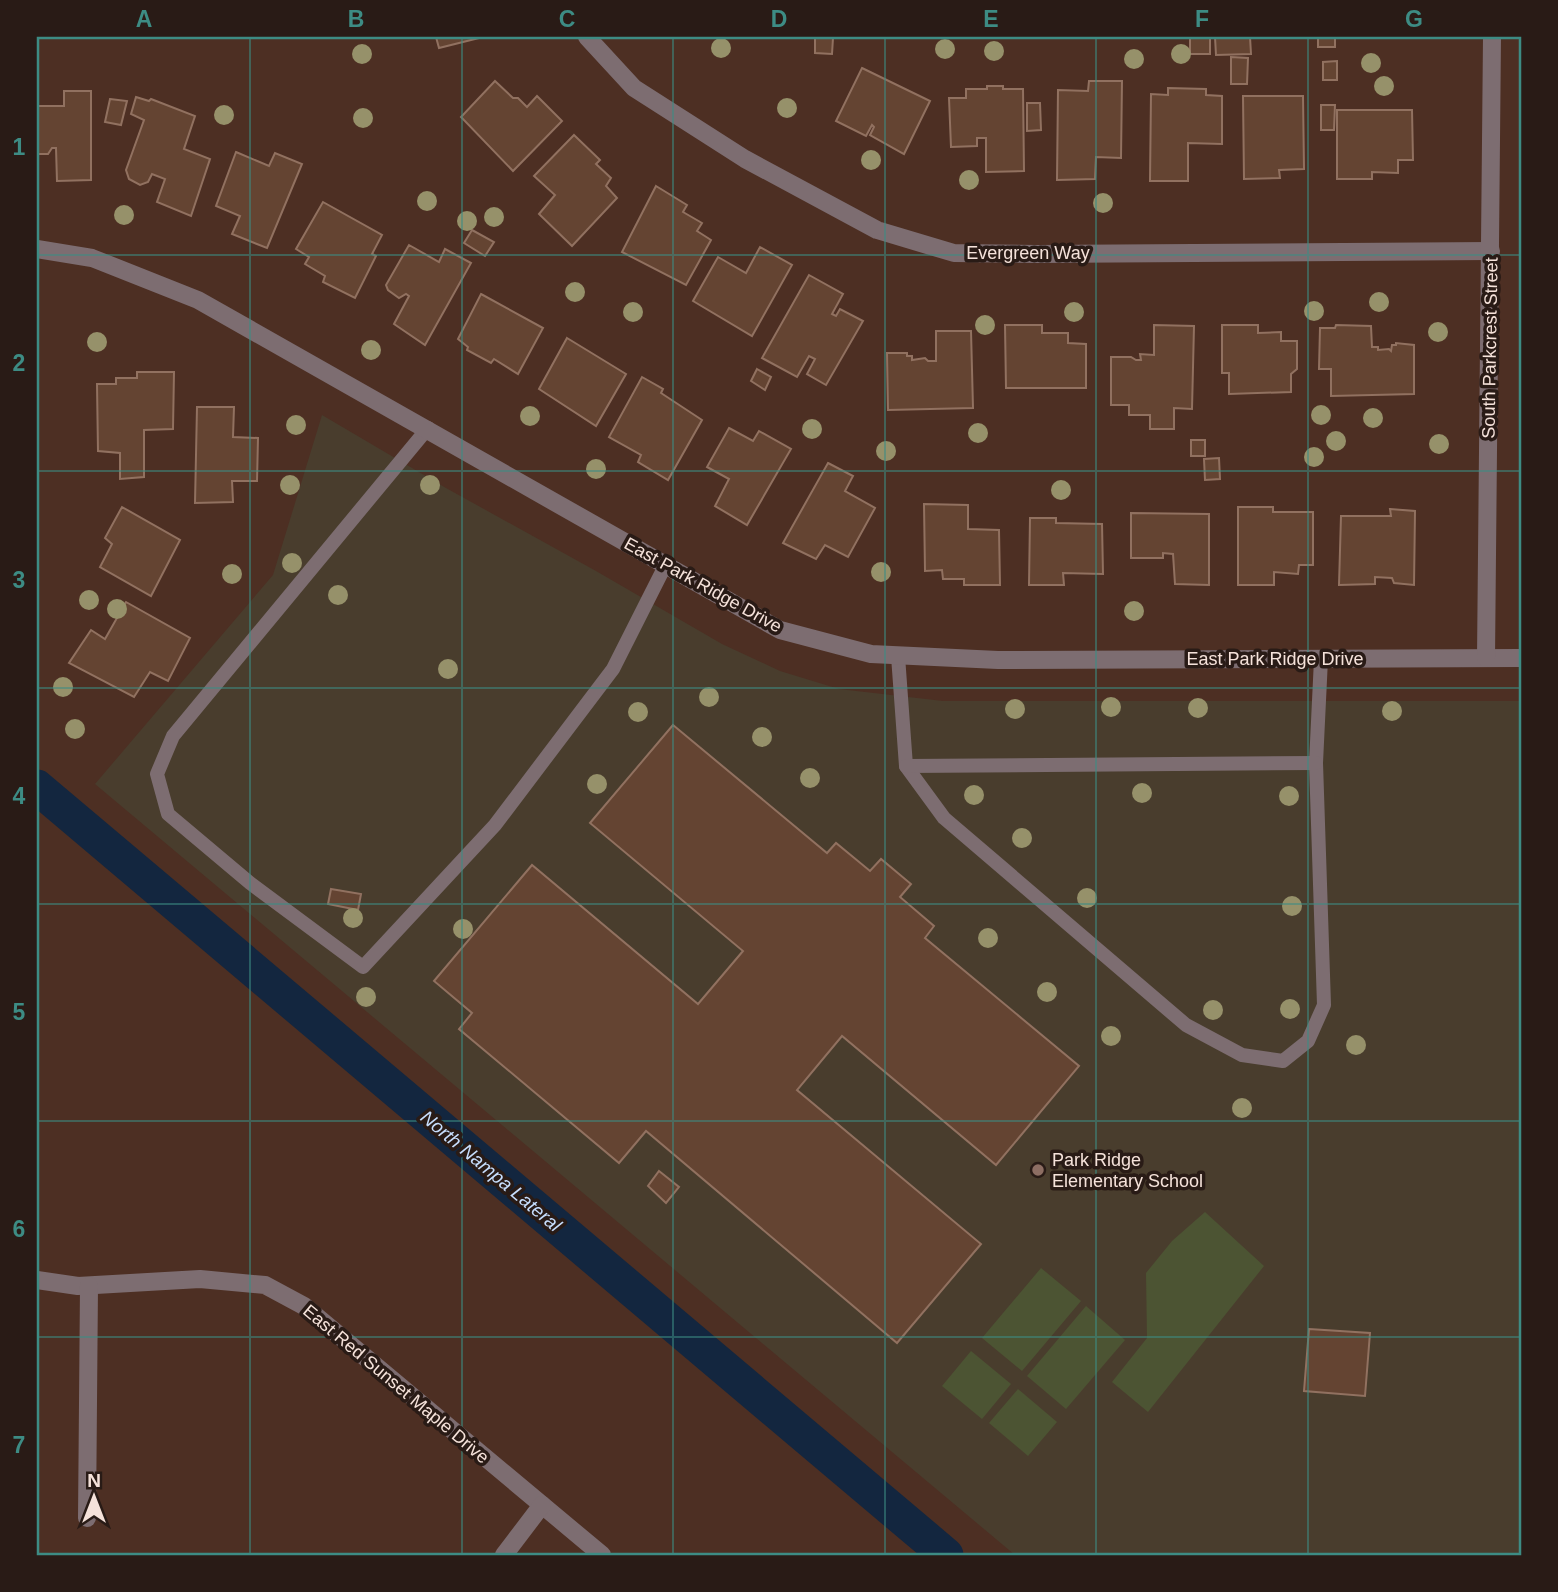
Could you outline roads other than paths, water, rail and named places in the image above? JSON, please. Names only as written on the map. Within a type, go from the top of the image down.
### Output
[{"type":"street","name":"Evergreen Way","points":[[587,37],[634,88],[745,159],[877,230],[954,253],[1491,251]]},
{"type":"street","name":"South Parkcrest Street","points":[[1486,659],[1492,37]]},
{"type":"street","name":"East Park Ridge Drive","points":[[37,248],[92,258],[198,300],[428,428],[780,631],[871,654],[998,660],[1521,658]]},
{"type":"street","name":"East Red Sunset Maple Drive","points":[[37,1280],[89,1286],[200,1279],[265,1285],[304,1306],[602,1555]]},
{"type":"street","points":[[87,1517],[89,1286]]},
{"type":"street","points":[[504,1555],[542,1505]]},
{"type":"lane","points":[[428,428],[173,736],[157,774],[168,814],[250,883],[363,967],[495,825],[588,702],[613,668],[665,566]]},
{"type":"lane","points":[[898,656],[906,765],[944,818],[1186,1025],[1242,1055],[1283,1061],[1308,1041],[1324,1005],[1316,763],[1321,659]]},
{"type":"lane","points":[[906,765],[1316,763]]},
{"type":"waterway","name":"North Nampa Lateral","points":[[37,787],[946,1555]]},
{"type":"place","name":"Park Ridge Elementary School","points":[[1038,1170]]}]
